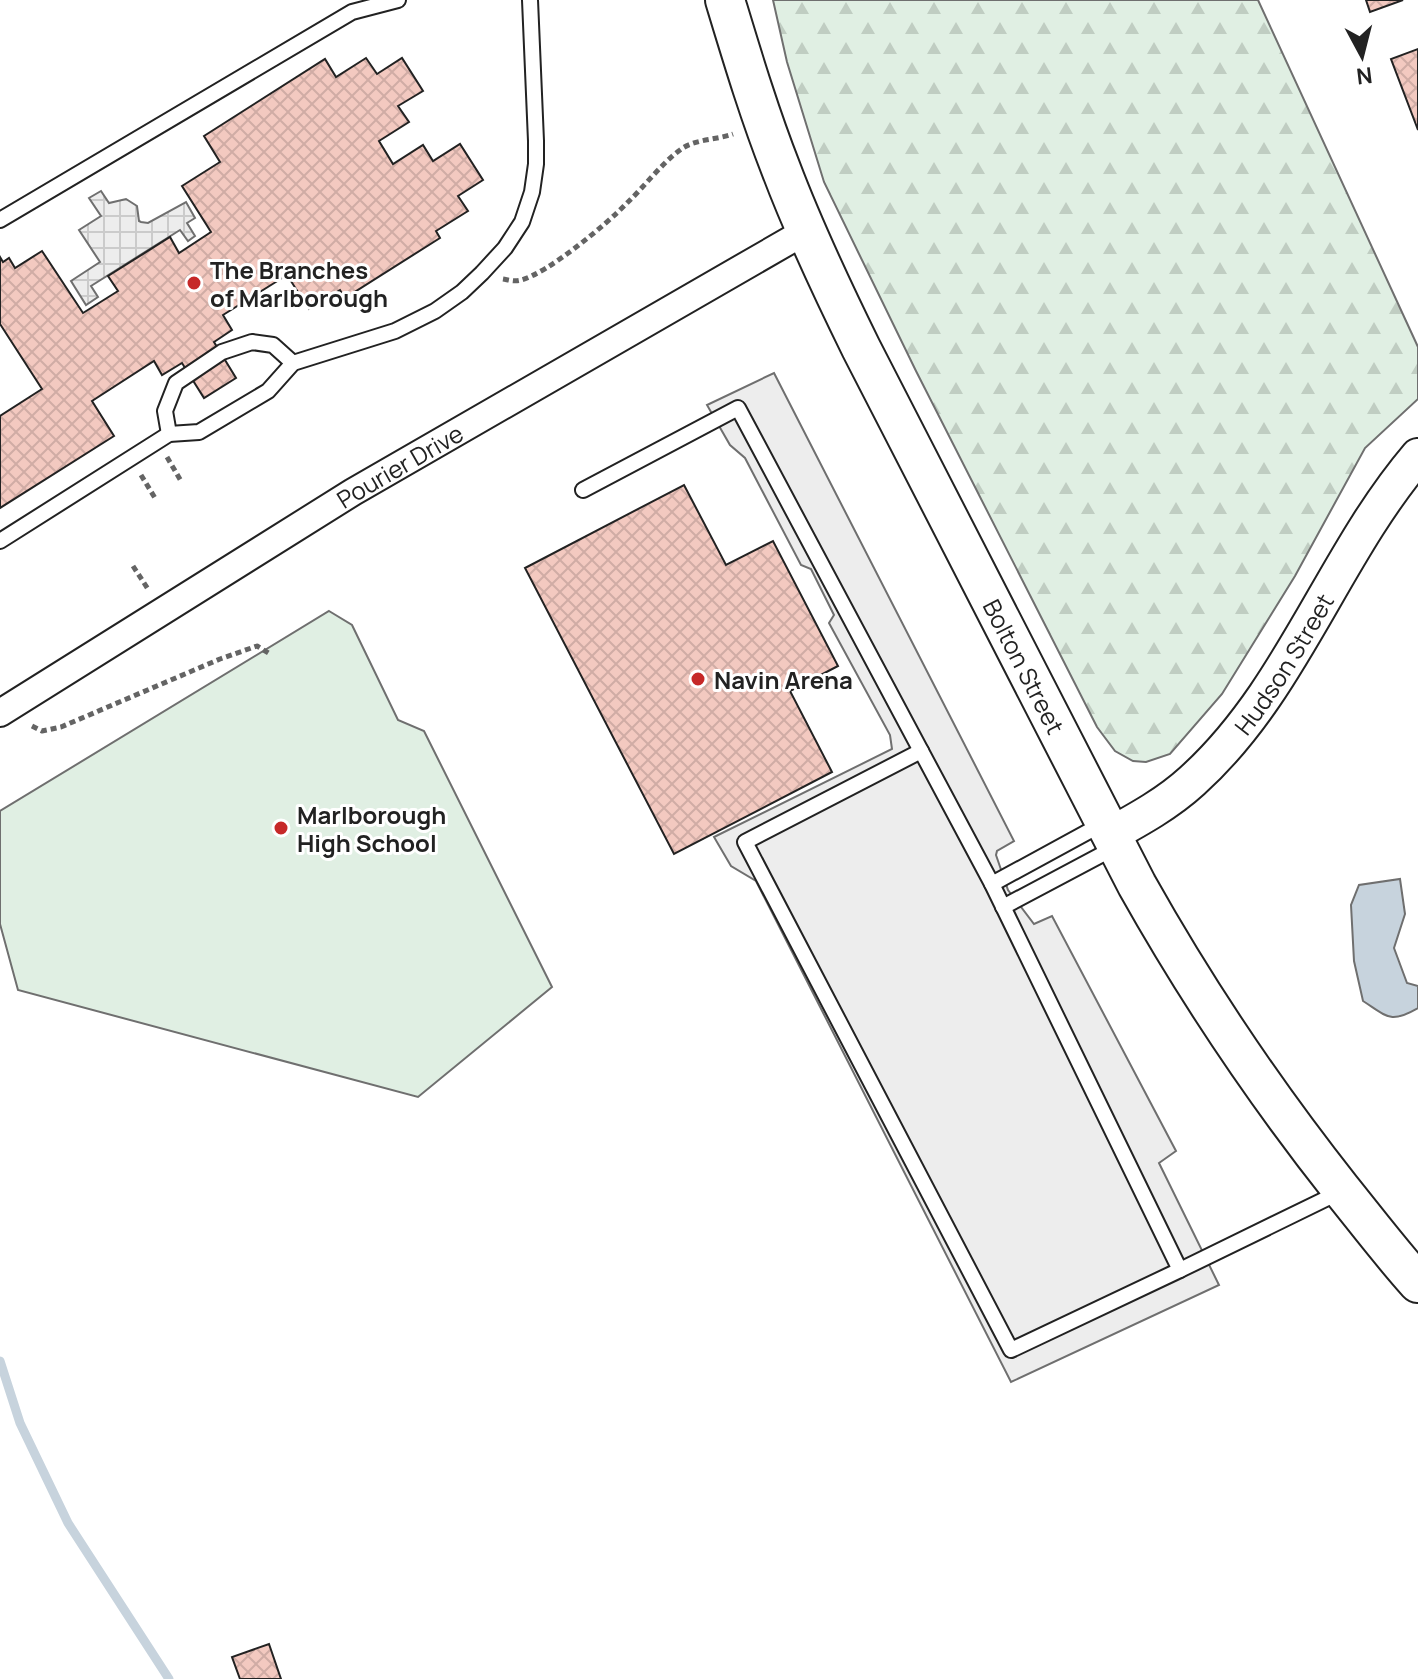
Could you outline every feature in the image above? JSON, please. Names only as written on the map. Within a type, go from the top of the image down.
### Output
[{"type":"main road","name":"Bolton Street","points":[[725,0],[765,126],[806,231],[861,348],[1110,835],[1161,929],[1219,1021],[1305,1144],[1418,1283]]},
{"type":"street","name":"Pourier Drive","points":[[0,713],[353,492],[806,231]]},
{"type":"street","name":"Hudson Street","points":[[1110,835],[1148,814],[1191,782],[1239,731],[1284,668],[1360,536],[1418,456]]},
{"type":"lane","points":[[0,220],[352,12],[398,0]]},
{"type":"lane","points":[[0,541],[169,434],[199,432],[268,391],[293,363],[395,331],[435,311],[482,273],[505,248],[522,222],[532,192],[536,164],[530,0]]},
{"type":"lane","points":[[169,434],[165,411],[176,383],[222,352],[252,342],[273,345],[293,363]]},
{"type":"lane","points":[[583,490],[738,408],[992,884],[1180,1270]]},
{"type":"lane","points":[[921,751],[745,842],[1011,1350],[1342,1191]]},
{"type":"lane","points":[[992,884],[1110,835]]},
{"type":"lane","points":[[1003,907],[1110,835]]},
{"type":"path","points":[[502,279],[518,282],[572,250],[624,207],[681,149],[699,140],[717,140],[734,134]]},
{"type":"path","points":[[167,457],[181,481]]},
{"type":"path","points":[[140,473],[155,498]]},
{"type":"path","points":[[133,566],[149,590]]},
{"type":"path","points":[[32,726],[42,731],[61,727],[257,646],[270,654]]},
{"type":"green space","points":[[773,0],[1258,0],[1418,347],[1418,399],[1365,448],[1295,576],[1222,694],[1170,754],[1146,762],[1133,761],[1115,751],[1097,727],[824,182],[787,62]]},
{"type":"green space","points":[[329,611],[352,625],[398,720],[424,731],[552,987],[418,1097],[18,990],[0,924],[0,811]]},
{"type":"shaded area","points":[[101,191],[109,203],[126,199],[137,206],[139,221],[148,223],[186,202],[195,218],[187,223],[195,236],[188,241],[180,230],[91,286],[98,297],[86,305],[71,281],[100,262],[79,230],[101,216],[89,198]]},
{"type":"shaded area","points":[[774,373],[1014,841],[997,851],[996,855],[1008,890],[1034,924],[1052,916],[1176,1151],[1159,1163],[1219,1285],[1011,1382],[756,881],[731,866],[714,837],[892,749],[890,735],[829,623],[834,615],[811,569],[801,565],[745,458],[730,445],[707,405]]},
{"type":"shaded area","points":[[1400,879],[1405,914],[1394,948],[1407,983],[1418,986],[1418,1008],[1395,1017],[1363,1001],[1354,961],[1351,905],[1359,885]]},
{"type":"building","points":[[1366,0],[1403,0],[1370,12]]},
{"type":"building","points":[[1418,49],[1418,130],[1391,59]]},
{"type":"building","name":"The Branches of Marlborough","points":[[366,58],[377,74],[402,58],[423,91],[398,106],[409,122],[379,141],[393,164],[423,145],[433,161],[460,144],[483,180],[458,196],[468,211],[436,231],[440,238],[345,298],[340,290],[309,309],[287,275],[223,315],[232,330],[214,342],[236,378],[204,398],[182,363],[162,375],[154,361],[92,401],[114,436],[0,508],[0,416],[42,389],[0,324],[0,257],[3,262],[9,258],[15,268],[42,251],[83,313],[118,291],[108,276],[170,237],[179,253],[211,232],[182,186],[220,162],[204,136],[325,59],[336,77]]},
{"type":"building","name":"Navin Arena","points":[[684,485],[726,565],[773,541],[838,666],[790,691],[832,772],[674,854],[525,568]]},
{"type":"building","points":[[269,1644],[281,1679],[240,1679],[232,1657]]},
{"type":"waterway","points":[[0,1361],[20,1423],[68,1523],[169,1679]]},
{"type":"place","name":"The Branches of Marlborough","points":[[194,283]]},
{"type":"place","name":"Navin Arena","points":[[698,679]]},
{"type":"place","name":"Marlborough High School","points":[[281,828]]}]
